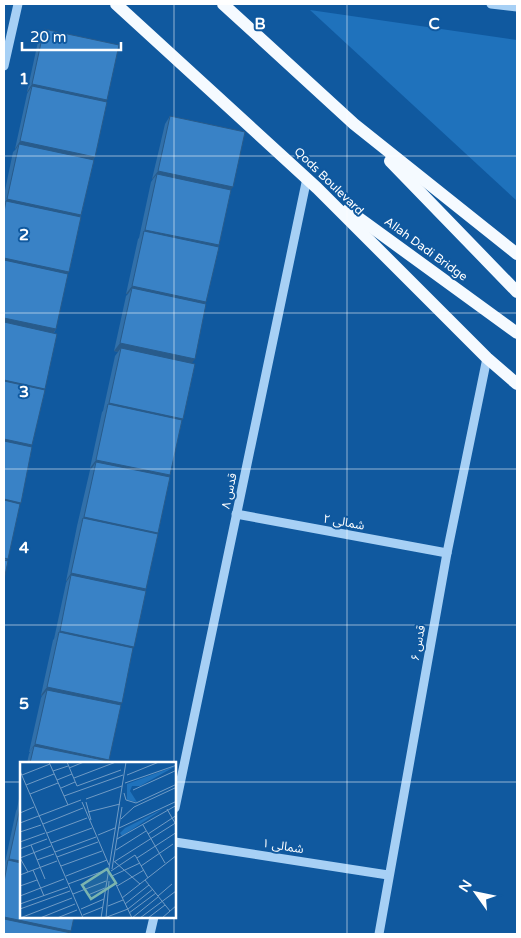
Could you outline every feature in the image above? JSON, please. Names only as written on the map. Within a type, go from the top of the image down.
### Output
[{"type":"main road","name":"Qods Boulevard","points":[[116,4],[307,178],[487,358],[517,384]]},
{"type":"main road","points":[[223,4],[354,124],[517,292]]},
{"type":"main road","points":[[354,124],[517,254]]},
{"type":"main road","name":"Allah Dadi Bridge","points":[[317,188],[517,333]]},
{"type":"street","points":[[4,66],[18,4]]},
{"type":"street","points":[[491,4],[517,7]]},
{"type":"street","name":"قدس ۸","points":[[176,803],[307,178]]},
{"type":"street","name":"قدس ۶","points":[[378,934],[447,553],[487,358]]},
{"type":"street","name":"شمالی ۲","points":[[236,514],[447,553]]},
{"type":"street","name":"شمالی ۱","points":[[176,842],[388,875]]},
{"type":"street","points":[[150,934],[154,918]]},
{"type":"shaded area","points":[[310,10],[517,40],[517,201]]},
{"type":"building","points":[[44,29],[119,45],[107,100],[32,84]]},
{"type":"building","points":[[32,86],[107,102],[95,157],[20,141]]},
{"type":"building","points":[[170,116],[245,132],[233,187],[158,171]]},
{"type":"building","points":[[19,144],[94,160],[81,215],[7,199]]},
{"type":"building","points":[[157,174],[231,190],[219,245],[145,230]]},
{"type":"building","points":[[6,201],[81,217],[69,272],[4,258],[4,212]]},
{"type":"building","points":[[144,231],[219,247],[206,302],[132,286]]},
{"type":"building","points":[[4,260],[68,274],[56,329],[4,318]]},
{"type":"building","points":[[132,288],[206,304],[195,359],[120,343]]},
{"type":"building","points":[[4,322],[57,334],[45,389],[4,380]]},
{"type":"building","points":[[121,348],[195,364],[183,419],[109,403]]},
{"type":"building","points":[[4,381],[45,390],[32,445],[4,439]]},
{"type":"building","points":[[108,404],[182,420],[170,475],[96,460]]},
{"type":"building","points":[[4,441],[32,447],[21,503],[4,499]]},
{"type":"building","points":[[96,462],[170,477],[158,533],[84,517]]},
{"type":"building","points":[[4,500],[20,504],[8,559],[4,558]]},
{"type":"building","points":[[83,518],[158,534],[146,589],[71,573]]},
{"type":"building","points":[[4,560],[8,561],[4,580]]},
{"type":"building","points":[[71,575],[146,591],[134,647],[60,631]]},
{"type":"building","points":[[59,632],[133,648],[122,703],[47,687]]},
{"type":"building","points":[[47,690],[121,705],[109,760],[35,744]]},
{"type":"building","points":[[34,746],[108,761],[108,762],[30,762]]},
{"type":"building","points":[[20,808],[20,861],[9,859]]},
{"type":"building","points":[[8,860],[20,863],[20,918],[74,918],[71,931],[4,917],[4,882]]},
{"type":"building","points":[[4,919],[71,933],[71,934],[4,934]]}]
